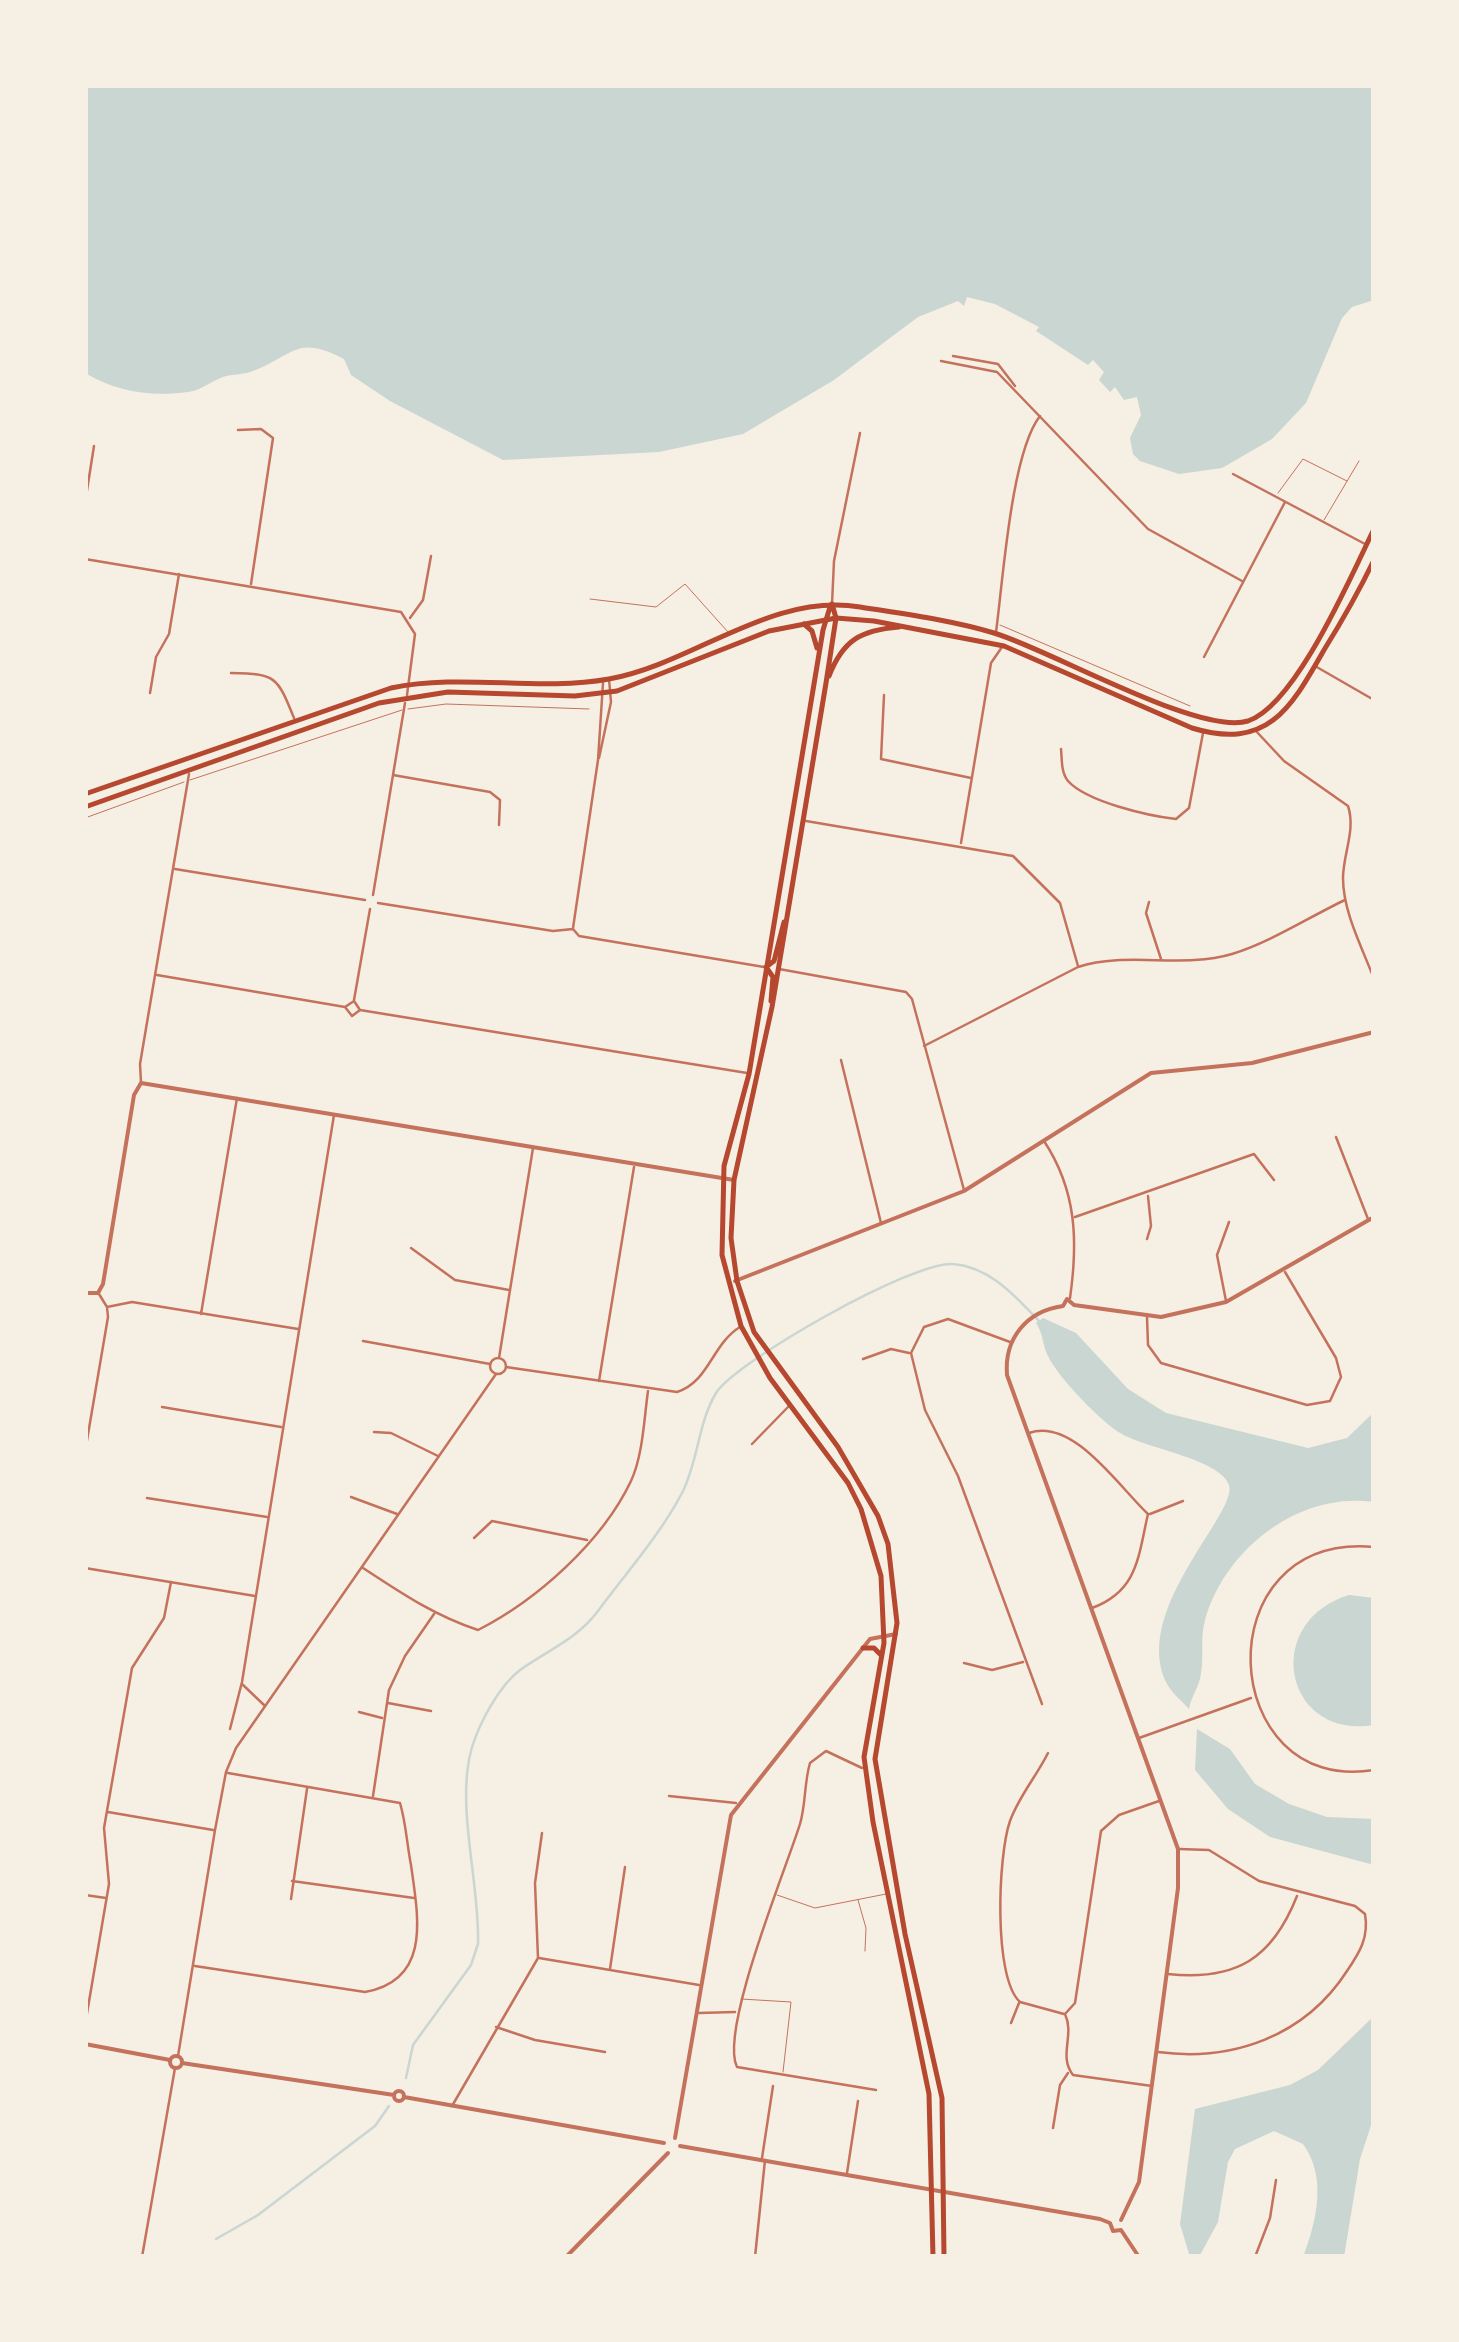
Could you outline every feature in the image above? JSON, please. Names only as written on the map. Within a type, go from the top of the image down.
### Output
[{"type":"main road","points":[[85,794],[294,719],[409,684],[606,680],[784,613],[832,604],[996,633],[1198,717],[1237,724],[1264,714],[1290,688],[1370,544],[1374,529]]},
{"type":"main road","points":[[85,807],[407,696],[448,692],[607,693],[800,623],[836,618],[906,626],[1004,646],[1203,732],[1230,735],[1256,730],[1286,712],[1374,560]]},
{"type":"main road","points":[[832,604],[836,618],[804,821],[772,1007],[734,1180],[730,1218],[738,1281],[759,1340],[838,1447],[878,1516],[891,1562],[896,1634],[876,1734],[876,1774],[945,2122],[944,2257]]},
{"type":"main road","points":[[832,604],[818,656],[749,1074],[722,1178],[720,1236],[741,1326],[763,1368],[862,1509],[881,1576],[884,1634],[867,1726],[865,1769],[887,1894],[925,2063],[934,2189],[933,2257]]},
{"type":"main road","points":[[800,623],[812,630],[818,656]]},
{"type":"main road","points":[[826,683],[849,641],[874,628],[906,626]]},
{"type":"main road","points":[[766,967],[774,962],[780,930],[787,918]]},
{"type":"main road","points":[[766,967],[773,977],[772,1007]]},
{"type":"main road","points":[[862,1648],[874,1648],[882,1656]]},
{"type":"street","points":[[953,356],[998,364],[1148,529],[1242,581]]},
{"type":"street","points":[[942,361],[993,370],[1016,387]]},
{"type":"street","points":[[996,633],[1015,498],[1032,428],[1041,414]]},
{"type":"street","points":[[238,430],[268,432],[273,446],[251,586]]},
{"type":"street","points":[[832,604],[834,562],[860,433]]},
{"type":"street","points":[[85,503],[94,446]]},
{"type":"street","points":[[1233,474],[1370,544]]},
{"type":"street","points":[[1204,657],[1285,502]]},
{"type":"street","points":[[410,620],[423,600],[431,556]]},
{"type":"street","points":[[85,559],[402,612],[410,620],[414,634],[409,684],[373,895],[378,903]]},
{"type":"street","points":[[150,693],[156,657],[171,625],[179,574]]},
{"type":"street","points":[[961,845],[990,664],[1004,646]]},
{"type":"street","points":[[1315,666],[1374,700]]},
{"type":"street","points":[[231,673],[264,674],[275,679],[294,719]]},
{"type":"street","points":[[573,929],[606,680]]},
{"type":"street","points":[[598,760],[607,693]]},
{"type":"street","points":[[884,695],[881,759],[971,778]]},
{"type":"street","points":[[1256,730],[1284,761],[1348,806],[1351,826],[1343,876],[1345,900],[1374,979]]},
{"type":"street","points":[[1061,750],[1064,775],[1073,785],[1132,811],[1176,820],[1190,808],[1203,732]]},
{"type":"street","points":[[98,1293],[104,1277],[134,1095],[141,1083],[140,1064],[188,769]]},
{"type":"street","points":[[392,775],[490,792],[500,800],[499,825]]},
{"type":"street","points":[[804,821],[1013,856],[1046,886],[1064,910],[1078,967]]},
{"type":"street","points":[[174,869],[365,900],[373,895]]},
{"type":"street","points":[[346,1007],[354,1001],[370,909],[365,900]]},
{"type":"street","points":[[924,1046],[1078,967],[1097,961],[1162,961],[1232,954],[1345,900]]},
{"type":"street","points":[[1150,902],[1146,914],[1162,961]]},
{"type":"street","points":[[370,909],[378,903],[558,932],[573,929]]},
{"type":"street","points":[[573,929],[580,936],[766,967]]},
{"type":"street","points":[[778,969],[906,992],[964,1191]]},
{"type":"street","points":[[156,974],[346,1007],[352,1016],[360,1010],[749,1074]]},
{"type":"street","points":[[354,1001],[360,1010]]},
{"type":"street","points":[[728,1282],[964,1191],[1151,1073],[1252,1063],[1374,1032]]},
{"type":"street","points":[[841,1060],[881,1224]]},
{"type":"street","points":[[141,1083],[734,1180]]},
{"type":"street","points":[[201,1314],[237,1097]]},
{"type":"street","points":[[230,1729],[242,1682],[334,1114]]},
{"type":"street","points":[[1074,1305],[1146,1317],[1226,1302],[1284,1272],[1371,1218],[1336,1137]]},
{"type":"street","points":[[1043,1140],[1075,1217],[1070,1298],[1064,1306],[1030,1318],[1011,1343],[1007,1376],[1178,1850],[1179,1880],[1139,2182],[1121,2220],[1121,2230],[1139,2257]]},
{"type":"street","points":[[363,1341],[490,1364],[498,1358],[533,1147]]},
{"type":"street","points":[[1075,1217],[1254,1154],[1274,1180]]},
{"type":"street","points":[[599,1382],[634,1164]]},
{"type":"street","points":[[1146,1240],[1151,1226],[1148,1194]]},
{"type":"street","points":[[1226,1302],[1217,1255],[1230,1222]]},
{"type":"street","points":[[411,1248],[455,1280],[511,1290]]},
{"type":"street","points":[[1146,1317],[1148,1345],[1161,1363],[1307,1405],[1330,1401],[1341,1377],[1336,1358],[1284,1272]]},
{"type":"street","points":[[85,1293],[98,1293]]},
{"type":"street","points":[[85,1452],[107,1307],[98,1293]]},
{"type":"street","points":[[1070,1298],[1074,1305]]},
{"type":"street","points":[[107,1307],[132,1302],[300,1329]]},
{"type":"street","points":[[1064,1306],[1070,1310],[1074,1305]]},
{"type":"street","points":[[1011,1343],[948,1319],[924,1327],[910,1353],[925,1410],[958,1476],[1042,1704]]},
{"type":"street","points":[[498,1358],[506,1367],[648,1391],[677,1392],[692,1386],[726,1337],[741,1326]]},
{"type":"street","points":[[863,1359],[890,1348],[910,1353]]},
{"type":"street","points":[[490,1364],[496,1374]]},
{"type":"street","points":[[182,2063],[178,2056],[228,1766],[264,1704],[496,1374],[506,1367]]},
{"type":"street","points":[[361,1567],[434,1614],[478,1630],[506,1616],[588,1541],[632,1479],[648,1391]]},
{"type":"street","points":[[752,1444],[790,1406]]},
{"type":"street","points":[[162,1407],[282,1427]]},
{"type":"street","points":[[1028,1434],[1046,1429],[1068,1435],[1148,1514]]},
{"type":"street","points":[[374,1432],[391,1433],[440,1456]]},
{"type":"street","points":[[351,1497],[398,1515]]},
{"type":"street","points":[[147,1498],[268,1517]]},
{"type":"street","points":[[1148,1514],[1183,1502]]},
{"type":"street","points":[[1091,1608],[1113,1599],[1130,1584],[1148,1514]]},
{"type":"street","points":[[474,1538],[492,1521],[588,1541]]},
{"type":"street","points":[[1374,1547],[1322,1552],[1294,1567],[1273,1587],[1251,1632],[1248,1656],[1253,1697],[1275,1732],[1305,1757],[1349,1771],[1374,1770]]},
{"type":"street","points":[[85,1568],[256,1596]]},
{"type":"street","points":[[85,2025],[108,1898],[103,1842],[132,1668],[164,1618],[171,1582]]},
{"type":"street","points":[[372,1798],[386,1702],[399,1667],[434,1614]]},
{"type":"street","points":[[680,2146],[674,2138],[729,1820],[736,1804],[862,1648],[874,1636],[896,1634]]},
{"type":"street","points":[[964,1662],[992,1670],[1024,1661]]},
{"type":"street","points":[[242,1682],[264,1704]]},
{"type":"street","points":[[1138,1738],[1253,1697]]},
{"type":"street","points":[[386,1702],[431,1711]]},
{"type":"street","points":[[358,1712],[383,1719]]},
{"type":"street","points":[[865,1769],[830,1752],[813,1758],[800,1824],[736,2012],[736,2066],[876,2090]]},
{"type":"street","points":[[1048,1753],[1015,1808],[1001,1858],[1006,1980],[1020,2002],[1065,2014],[1070,2024],[1065,2060],[1070,2072],[1081,2078],[1152,2086]]},
{"type":"street","points":[[193,1966],[341,1991],[375,1990],[394,1982],[412,1961],[420,1934],[400,1803],[226,1772]]},
{"type":"street","points":[[291,1900],[308,1788]]},
{"type":"street","points":[[670,1796],[736,1804]]},
{"type":"street","points":[[1065,2014],[1075,2004],[1101,1831],[1113,1818],[1160,1800]]},
{"type":"street","points":[[107,1812],[215,1830]]},
{"type":"street","points":[[451,2107],[494,2026],[538,1958],[535,1884],[542,1834]]},
{"type":"street","points":[[1156,2051],[1201,2055],[1245,2048],[1294,2025],[1330,1996],[1361,1951],[1367,1933],[1365,1914],[1355,1906],[1297,1895],[1259,1881],[1209,1850],[1178,1850]]},
{"type":"street","points":[[610,1969],[625,1867]]},
{"type":"street","points":[[292,1881],[416,1898]]},
{"type":"street","points":[[85,1894],[108,1898]]},
{"type":"street","points":[[1167,1974],[1205,1975],[1253,1961],[1286,1923],[1297,1895]]},
{"type":"street","points":[[538,1958],[702,1985]]},
{"type":"street","points":[[1010,2023],[1020,2002]]},
{"type":"street","points":[[697,2013],[736,2012]]},
{"type":"street","points":[[494,2026],[536,2040],[605,2052]]},
{"type":"street","points":[[85,2044],[170,2060],[178,2056]]},
{"type":"street","points":[[142,2257],[175,2068],[170,2060]]},
{"type":"street","points":[[175,2068],[182,2063],[394,2096],[400,2091],[404,2098],[451,2107],[664,2143],[674,2138]]},
{"type":"street","points":[[1053,2128],[1060,2085],[1070,2072]]},
{"type":"street","points":[[755,2257],[774,2086]]},
{"type":"street","points":[[846,2174],[858,2102]]},
{"type":"street","points":[[664,2143],[668,2152]]},
{"type":"street","points":[[566,2257],[668,2152],[680,2146],[1110,2222],[1121,2220]]},
{"type":"street","points":[[1254,2257],[1270,2218],[1276,2180]]},
{"type":"street","points":[[1110,2222],[1113,2230],[1121,2230]]},
{"type":"lane","points":[[1276,497],[1302,459],[1347,481]]},
{"type":"lane","points":[[1323,523],[1359,462]]},
{"type":"lane","points":[[590,598],[656,607],[685,584],[730,634]]},
{"type":"lane","points":[[997,624],[1190,706]]},
{"type":"lane","points":[[85,818],[404,710],[446,704],[589,709]]},
{"type":"lane","points":[[774,1894],[808,1908],[887,1894]]},
{"type":"lane","points":[[858,1900],[866,1928],[865,1951]]},
{"type":"lane","points":[[741,1999],[790,2002],[783,2074]]},
{"type":"shaded area","points":[[85,85],[1374,85],[1374,300],[1352,307],[1342,318],[1306,403],[1272,439],[1222,468],[1179,474],[1140,461],[1133,454],[1130,438],[1141,415],[1137,397],[1124,400],[1115,387],[1110,392],[1099,380],[1104,372],[1093,360],[1088,365],[1036,331],[1039,327],[995,304],[967,297],[964,306],[958,301],[918,317],[834,380],[743,434],[659,452],[503,460],[390,401],[351,375],[344,359],[316,348],[296,350],[253,371],[223,377],[188,392],[135,392],[85,373]]},
{"type":"shaded area","points":[[1043,1318],[1076,1333],[1128,1389],[1166,1413],[1308,1448],[1347,1438],[1374,1412],[1374,1502],[1346,1501],[1319,1506],[1269,1530],[1247,1549],[1229,1570],[1205,1620],[1200,1678],[1189,1709],[1165,1680],[1159,1652],[1163,1623],[1174,1594],[1228,1498],[1229,1485],[1212,1468],[1122,1434],[1104,1421],[1054,1367],[1036,1323]]},
{"type":"shaded area","points":[[1349,1595],[1374,1598],[1374,1725],[1343,1725],[1320,1715],[1303,1698],[1295,1676],[1295,1652],[1303,1629],[1321,1609]]},
{"type":"shaded area","points":[[1197,1729],[1230,1749],[1255,1784],[1289,1804],[1327,1817],[1374,1819],[1374,1865],[1270,1837],[1228,1809],[1195,1770]]},
{"type":"shaded area","points":[[1374,2016],[1374,2116],[1360,2159],[1344,2257],[1303,2257],[1315,2214],[1315,2170],[1303,2144],[1274,2131],[1235,2149],[1228,2162],[1218,2222],[1199,2257],[1190,2257],[1180,2224],[1195,2109],[1290,2085],[1318,2070]]},
{"type":"waterway","points":[[406,2078],[413,2045],[471,1965],[478,1944],[466,1793],[467,1769],[480,1727],[512,1677],[589,1621],[653,1539],[687,1481],[716,1393],[730,1378],[790,1337],[867,1295],[933,1267],[953,1264],[979,1271],[1001,1284],[1039,1321]]},
{"type":"waterway","points":[[216,2239],[258,2215],[375,2126],[389,2106]]}]
